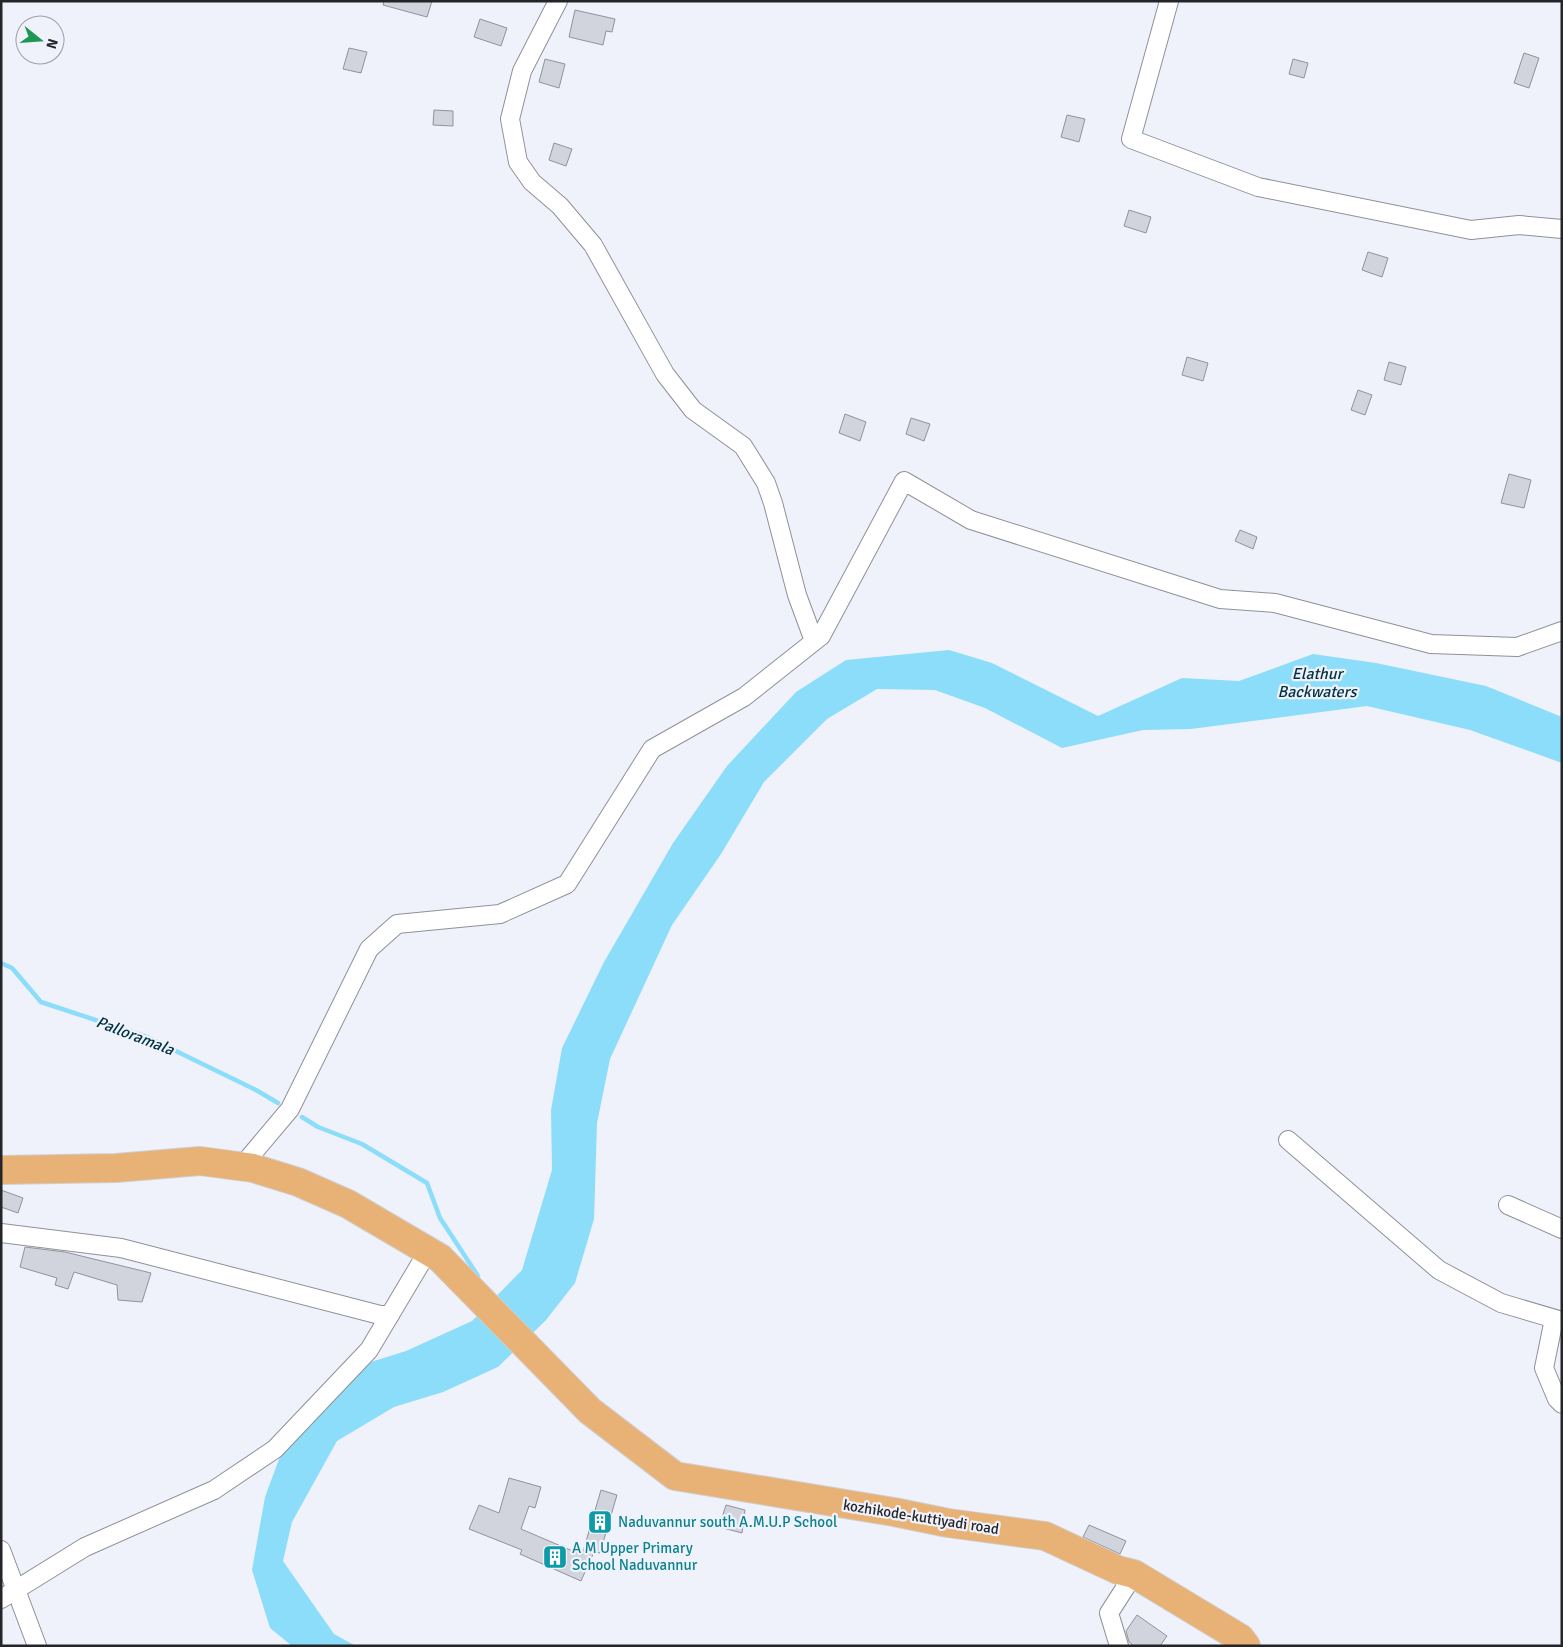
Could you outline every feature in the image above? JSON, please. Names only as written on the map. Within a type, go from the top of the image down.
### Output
[{"type":"main road","name":"kozhikode-kuttiyadi road","points":[[1,1170],[116,1168],[200,1161],[242,1166],[298,1182],[340,1200],[434,1254],[590,1411],[675,1476],[894,1512],[948,1523],[1045,1536],[1118,1570],[1134,1574],[1240,1638],[1246,1646]]},
{"type":"street","points":[[558,1],[522,71],[510,119],[518,162],[532,182],[560,206],[593,245],[665,374],[693,410],[744,446],[766,483],[774,502],[797,595],[814,641]]},
{"type":"street","points":[[1169,1],[1131,139],[1258,187],[1471,230],[1519,225],[1562,229]]},
{"type":"street","points":[[242,1166],[290,1109],[369,949],[397,924],[500,914],[567,884],[652,749],[744,697],[821,636],[904,481],[971,520],[1220,599],[1275,603],[1431,644],[1517,647],[1562,631]]},
{"type":"street","points":[[1288,1140],[1439,1270],[1501,1303],[1558,1320],[1544,1368],[1557,1399],[1562,1404]]},
{"type":"street","points":[[1508,1205],[1562,1229]]},
{"type":"street","points":[[1,1233],[121,1248],[390,1316]]},
{"type":"street","points":[[1,1599],[85,1547],[214,1490],[275,1449],[369,1350],[390,1316],[434,1254]]},
{"type":"street","points":[[1,1550],[37,1646]]},
{"type":"street","points":[[1120,1646],[1109,1613],[1134,1574]]},
{"type":"water","name":"Elathur Backwaters","points":[[949,650],[992,663],[1098,716],[1182,678],[1239,681],[1313,654],[1376,663],[1486,686],[1562,717],[1562,763],[1470,730],[1367,706],[1191,729],[1143,730],[1062,748],[985,708],[935,690],[877,689],[827,719],[764,782],[721,854],[672,925],[610,1059],[597,1123],[594,1219],[575,1283],[546,1320],[498,1367],[443,1392],[394,1407],[337,1441],[292,1522],[283,1561],[334,1634],[356,1646],[292,1646],[270,1628],[252,1570],[265,1497],[279,1459],[300,1420],[355,1367],[406,1351],[472,1321],[522,1270],[552,1170],[551,1110],[562,1048],[604,962],[673,843],[727,766],[796,692],[846,660]]},
{"type":"building","points":[[384,1],[432,1],[427,17],[383,5]]},
{"type":"building","points":[[575,10],[615,19],[612,32],[606,31],[603,45],[569,37]]},
{"type":"building","points":[[480,19],[507,28],[501,46],[474,37]]},
{"type":"building","points":[[349,48],[367,52],[361,73],[343,69]]},
{"type":"building","points":[[1524,53],[1539,58],[1529,88],[1514,83]]},
{"type":"building","points":[[545,59],[565,64],[559,88],[539,82]]},
{"type":"building","points":[[1293,59],[1308,63],[1304,78],[1289,74]]},
{"type":"building","points":[[434,110],[453,111],[453,126],[433,125]]},
{"type":"building","points":[[1067,115],[1085,119],[1079,142],[1061,137]]},
{"type":"building","points":[[554,143],[572,149],[566,166],[549,160]]},
{"type":"building","points":[[1129,210],[1151,217],[1146,233],[1124,226]]},
{"type":"building","points":[[1368,252],[1388,258],[1382,277],[1362,270]]},
{"type":"building","points":[[1187,357],[1208,363],[1203,381],[1182,375]]},
{"type":"building","points":[[1389,362],[1406,367],[1401,385],[1384,380]]},
{"type":"building","points":[[1358,390],[1372,395],[1365,415],[1351,410]]},
{"type":"building","points":[[845,414],[866,422],[860,441],[839,433]]},
{"type":"building","points":[[911,418],[930,424],[924,441],[906,434]]},
{"type":"building","points":[[1509,474],[1531,480],[1524,508],[1501,503]]},
{"type":"building","points":[[1240,530],[1257,537],[1253,549],[1235,541]]},
{"type":"building","points":[[1,1190],[23,1198],[18,1213],[1,1207]]},
{"type":"building","points":[[25,1247],[65,1252],[151,1273],[142,1302],[118,1300],[117,1285],[74,1272],[68,1289],[55,1285],[57,1278],[20,1267]]},
{"type":"building","points":[[509,1478],[541,1487],[535,1508],[529,1506],[521,1529],[582,1555],[601,1490],[617,1495],[600,1553],[594,1552],[581,1581],[520,1554],[522,1550],[469,1529],[479,1505],[499,1513]]},
{"type":"building","points":[[726,1505],[745,1510],[742,1533],[719,1527]]},
{"type":"building","points":[[1089,1525],[1126,1541],[1120,1554],[1083,1537]]},
{"type":"building","points":[[1137,1615],[1167,1636],[1160,1646],[1134,1646],[1129,1642],[1126,1631]]},
{"type":"waterway","name":"Palloramala","points":[[1,963],[12,968],[41,1002],[147,1037],[256,1090],[278,1103]]},
{"type":"waterway","points":[[302,1117],[318,1127],[362,1144],[427,1183],[440,1218],[478,1276]]},
{"type":"place","name":"Naduvannur south A.M.U.P School","points":[[600,1522]]},
{"type":"place","name":"A M Upper Primary School Naduvannur","points":[[555,1557]]}]
